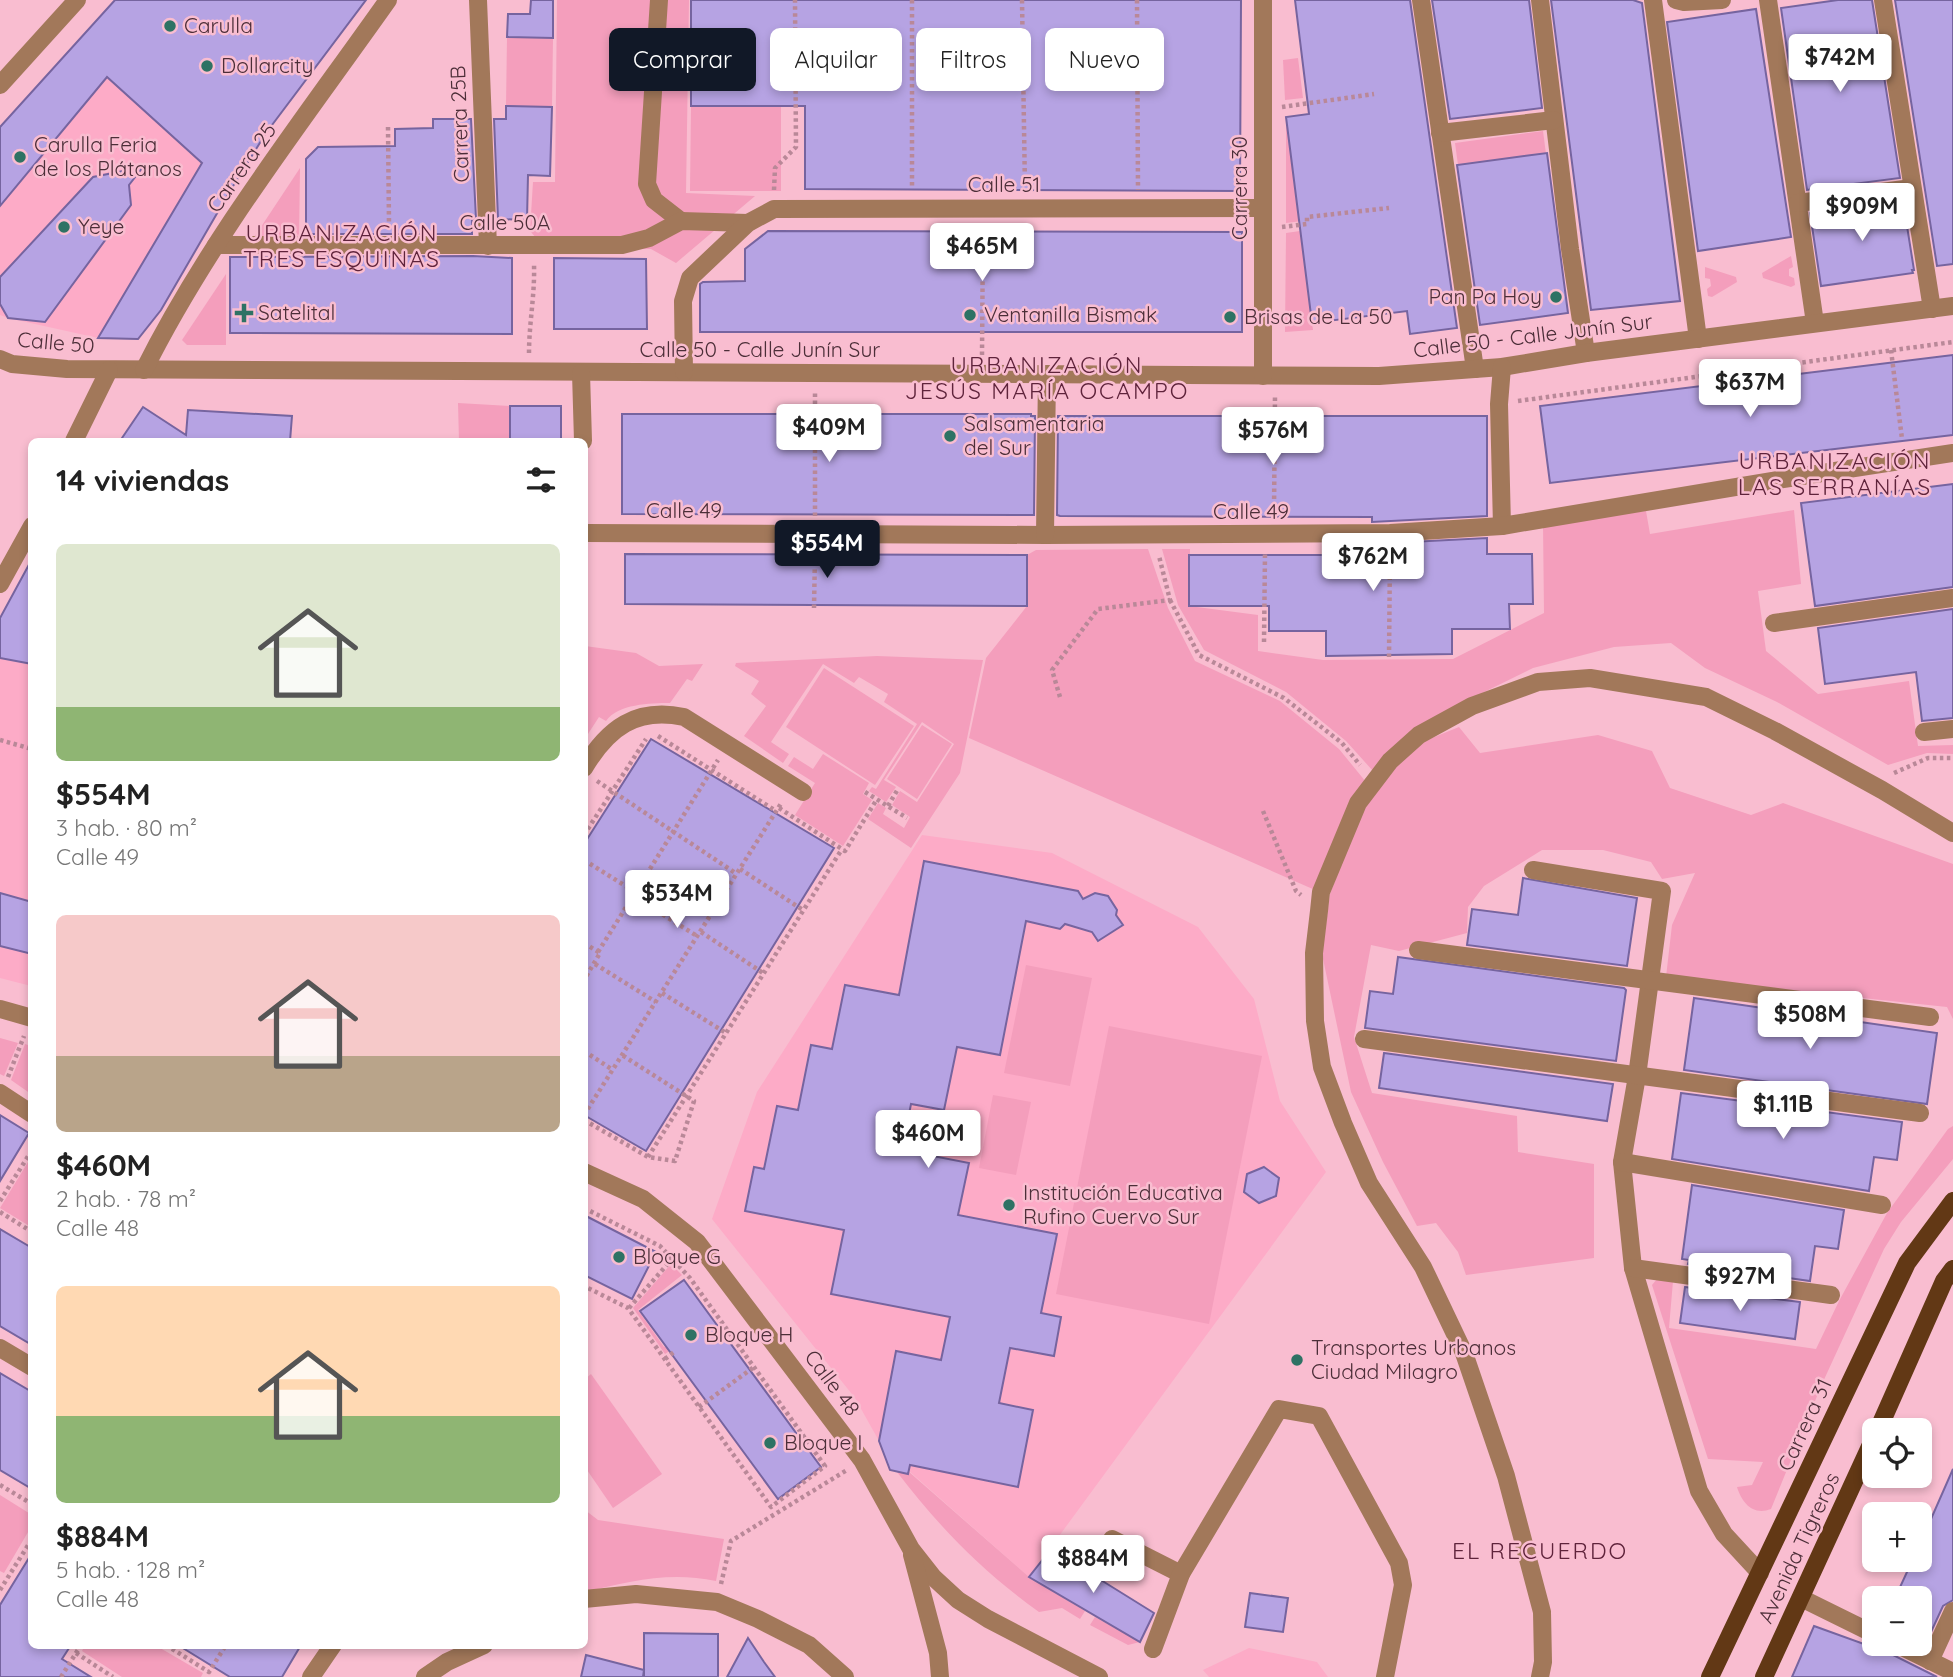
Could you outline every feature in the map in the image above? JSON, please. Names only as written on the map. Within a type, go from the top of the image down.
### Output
[{"type":"main road","name":"Carrera 31","points":[[1710,1677],[1907,1263],[1953,1201]]},
{"type":"main road","points":[[1883,1418],[1944,1281],[1953,1269]]},
{"type":"main road","name":"Avenida Tigreros","points":[[1764,1677],[1862,1464]]},
{"type":"street","points":[[0,85],[77,0]]},
{"type":"street","name":"Carrera 25","points":[[144,370],[166,326],[216,245],[388,0]]},
{"type":"street","name":"Carrera 25B","points":[[478,0],[488,246]]},
{"type":"street","points":[[659,0],[647,184],[654,200],[681,221]]},
{"type":"street","name":"Carrera 30","points":[[1263,0],[1263,229],[1269,376]]},
{"type":"street","points":[[1421,0],[1475,369]]},
{"type":"street","points":[[1540,0],[1570,249],[1586,354]]},
{"type":"street","points":[[1654,0],[1698,339]]},
{"type":"street","points":[[1676,0],[1722,0]]},
{"type":"street","points":[[1768,0],[1815,323]]},
{"type":"street","points":[[1883,0],[1932,309]]},
{"type":"street","points":[[1440,133],[1554,120]]},
{"type":"street","points":[[1798,203],[1912,188]]},
{"type":"street","name":"Calle 51","points":[[748,223],[774,209],[1263,208]]},
{"type":"street","name":"Calle 50A","points":[[216,245],[622,245],[649,238],[681,221],[748,223]]},
{"type":"street","points":[[684,372],[683,301],[691,278],[748,223]]},
{"type":"street","name":"Calle 50 - Calle Junín Sur","points":[[109,370],[1379,376],[1502,367],[1953,306]]},
{"type":"street","name":"Calle 50","points":[[0,359],[12,364],[109,370]]},
{"type":"street","points":[[1502,367],[1499,404],[1502,526]]},
{"type":"street","points":[[75,438],[109,370]]},
{"type":"street","points":[[582,373],[583,438]]},
{"type":"street","points":[[1045,535],[1047,374]]},
{"type":"street","name":"Calle 49","points":[[588,534],[1390,533],[1502,526],[1953,453]]},
{"type":"street","points":[[0,584],[28,533]]},
{"type":"street","points":[[1774,623],[1953,598]]},
{"type":"street","points":[[1540,1677],[1543,1662],[1542,1612],[1506,1476],[1464,1353],[1423,1267],[1370,1183],[1322,1067],[1315,1021],[1314,953],[1321,892],[1358,803],[1390,761],[1419,735],[1472,706],[1538,682],[1590,678],[1706,697],[1775,731],[1953,833]]},
{"type":"street","points":[[589,773],[589,748],[626,722],[663,714],[684,717],[798,789]]},
{"type":"street","points":[[1924,732],[1953,729]]},
{"type":"street","points":[[1533,870],[1662,891],[1637,1076],[1622,1162],[1633,1268],[1699,1491],[1724,1534],[1760,1573]]},
{"type":"street","points":[[1418,950],[1930,1017]]},
{"type":"street","points":[[0,1009],[28,1023]]},
{"type":"street","points":[[1364,1039],[1920,1113]]},
{"type":"street","points":[[1,1094],[28,1111]]},
{"type":"street","points":[[1622,1162],[1882,1205]]},
{"type":"street","name":"Calle 48","points":[[588,1174],[643,1199],[697,1242],[862,1460],[911,1549],[933,1577],[958,1600],[988,1619],[1099,1677]]},
{"type":"street","points":[[1633,1268],[1831,1295]]},
{"type":"street","points":[[0,1348],[28,1365]]},
{"type":"street","points":[[1153,1649],[1181,1574],[1279,1409],[1319,1416],[1399,1563],[1403,1585],[1385,1677]]},
{"type":"street","points":[[1112,1539],[1181,1574]]},
{"type":"street","points":[[911,1549],[938,1653],[940,1677]]},
{"type":"street","points":[[588,1599],[636,1594],[717,1602],[809,1645],[845,1677]]},
{"type":"street","points":[[1801,1598],[1862,1628]]},
{"type":"street","points":[[1930,1661],[1953,1611]]},
{"type":"street","points":[[311,1677],[331,1649]]},
{"type":"street","points":[[425,1677],[447,1662],[475,1649]]},
{"type":"street","points":[[1920,1656],[1953,1672]]},
{"type":"path","points":[[774,209],[775,168],[796,147],[795,0]]},
{"type":"path","points":[[912,0],[912,208]]},
{"type":"path","points":[[1022,0],[1025,208]]},
{"type":"path","points":[[1137,0],[1139,208]]},
{"type":"path","points":[[1263,110],[1374,94]]},
{"type":"path","points":[[388,127],[389,246]]},
{"type":"path","points":[[981,374],[983,208]]},
{"type":"path","points":[[1263,229],[1307,224],[1307,217],[1389,208]]},
{"type":"path","points":[[529,371],[528,324],[534,299],[533,246]]},
{"type":"path","points":[[1499,404],[1953,342]]},
{"type":"path","points":[[1891,350],[1905,461]]},
{"type":"path","points":[[814,608],[815,373]]},
{"type":"path","points":[[1264,642],[1270,534],[1269,376]]},
{"type":"path","points":[[1389,657],[1390,533]]},
{"type":"path","points":[[1154,534],[1170,600],[1199,655],[1283,698],[1342,743],[1375,781]]},
{"type":"path","points":[[1060,697],[1052,670],[1098,609],[1170,600]]},
{"type":"path","points":[[588,829],[650,732],[842,849]]},
{"type":"path","points":[[0,740],[28,748]]},
{"type":"path","points":[[597,952],[728,745]]},
{"type":"path","points":[[1882,790],[1895,773],[1928,758],[1953,758]]},
{"type":"path","points":[[589,773],[673,832],[803,910]]},
{"type":"path","points":[[588,1111],[778,810],[798,789]]},
{"type":"path","points":[[888,806],[898,789]]},
{"type":"path","points":[[865,792],[907,818]]},
{"type":"path","points":[[648,1157],[842,849],[845,850],[877,799]]},
{"type":"path","points":[[1263,811],[1296,891],[1319,911]]},
{"type":"path","points":[[588,863],[763,973]]},
{"type":"path","points":[[588,946],[600,953],[588,974]]},
{"type":"path","points":[[595,964],[656,1002]]},
{"type":"path","points":[[662,993],[726,1033]]},
{"type":"path","points":[[1,1094],[28,1026]]},
{"type":"path","points":[[588,1053],[613,1069]]},
{"type":"path","points":[[588,1120],[648,1157],[675,1161],[694,1101],[622,1055]]},
{"type":"path","points":[[0,1201],[28,1156]]},
{"type":"path","points":[[588,1210],[660,1246],[672,1258],[690,1278],[825,1466],[771,1507],[628,1308],[588,1288]]},
{"type":"path","points":[[0,1212],[28,1230]]},
{"type":"path","points":[[628,1308],[672,1258]]},
{"type":"path","points":[[665,1359],[674,1352]]},
{"type":"path","points":[[699,1407],[754,1367]]},
{"type":"path","points":[[717,1602],[731,1541],[862,1460]]},
{"type":"path","points":[[0,1485],[28,1502]]},
{"type":"path","points":[[0,1590],[28,1545]]},
{"type":"path","points":[[0,1577],[6,1580]]},
{"type":"path","points":[[61,1677],[78,1649]]},
{"type":"path","points":[[172,1649],[209,1672],[223,1649]]},
{"type":"path","points":[[76,1653],[113,1677]]},
{"type":"shaded area","name":"Carulla Feria de los Plátanos","points":[[115,0],[318,0],[98,338],[0,315],[0,127]]},
{"type":"shaded area","points":[[557,0],[689,0],[689,28],[609,28],[609,91],[688,91],[686,193],[755,196],[676,263],[651,249],[545,248],[530,231],[533,182],[555,182]]},
{"type":"shaded area","points":[[507,37],[553,38],[552,107],[506,106]]},
{"type":"shaded area","points":[[1298,58],[1303,98],[1285,100],[1283,60]]},
{"type":"shaded area","points":[[691,106],[781,106],[781,191],[690,191]]},
{"type":"shaded area","points":[[1286,117],[1297,208],[1302,211],[1302,221],[1286,223]]},
{"type":"shaded area","points":[[1543,131],[1546,154],[1458,165],[1455,143]]},
{"type":"shaded area","points":[[300,168],[299,238],[258,239],[255,236]]},
{"type":"shaded area","points":[[1300,231],[1313,330],[1285,332],[1286,233]]},
{"type":"shaded area","points":[[1791,256],[1793,267],[1789,269],[1789,276],[1794,278],[1795,285],[1791,287],[1763,278],[1762,273]]},
{"type":"shaded area","points":[[1705,267],[1736,277],[1737,282],[1712,297],[1708,296],[1707,289],[1711,286],[1710,279],[1705,278]]},
{"type":"shaded area","points":[[226,274],[226,345],[187,345],[182,340]]},
{"type":"shaded area","points":[[458,403],[510,406],[510,438],[459,438]]},
{"type":"shaded area","points":[[1794,510],[1801,584],[1758,591],[1766,651],[1818,694],[1909,681],[1918,746],[1953,745],[1953,754],[1927,753],[1888,765],[1777,702],[1705,668],[1671,643],[1614,647],[1533,668],[1470,699],[1373,771],[1346,741],[1286,692],[1204,650],[1178,605],[1162,549],[1190,549],[1189,606],[1258,615],[1258,651],[1323,660],[1453,659],[1544,613],[1543,524],[1646,511],[1650,534]]},
{"type":"shaded area","points":[[1148,549],[1168,608],[1195,661],[1280,701],[1339,749],[1366,782],[1315,890],[969,738],[986,658],[1027,606],[1027,555],[1036,550]]},
{"type":"shaded area","points":[[588,646],[636,653],[659,666],[703,664],[692,681],[687,679],[670,703],[626,708],[611,715],[606,721],[599,717],[588,734]]},
{"type":"shaded area","points":[[877,656],[983,660],[960,773],[911,848],[868,819],[878,803],[886,808],[883,814],[904,828],[910,817],[892,805],[900,791],[917,802],[954,744],[922,722],[884,780],[896,787],[886,802],[869,791],[872,787],[876,789],[917,724],[884,702],[888,694],[859,677],[854,683],[823,664],[771,742],[789,754],[783,763],[744,736],[766,706],[751,694],[759,681],[735,666],[736,663]]},
{"type":"shaded area","points":[[0,658],[28,663],[28,985],[0,978]]},
{"type":"shaded area","points":[[824,668],[914,726],[875,785],[786,727]]},
{"type":"shaded area","points":[[922,725],[952,744],[917,799],[887,779]]},
{"type":"shaded area","points":[[1459,727],[1480,753],[1598,735],[1652,751],[1670,788],[1751,815],[1783,803],[1953,864],[1953,1019],[1947,1007],[1666,977],[1672,925],[1695,873],[1662,879],[1651,862],[1603,850],[1542,850],[1484,886],[1468,907],[1467,933],[1399,951],[1371,945],[1354,1037],[1372,1093],[1517,1116],[1518,1152],[1594,1164],[1594,1258],[1466,1275],[1458,1252],[1436,1223],[1417,1226],[1383,1162],[1351,1092],[1322,954],[1330,894],[1362,810],[1396,765],[1422,742]]},
{"type":"shaded area","points":[[823,754],[869,783],[863,794],[872,800],[843,846],[795,815],[815,783],[788,766],[794,757],[813,769]]},
{"type":"shaded area","name":"Institución Educativa Rufino Cuervo Sur","points":[[922,835],[1052,853],[1198,927],[1254,999],[1280,1101],[1326,1172],[1029,1577],[909,1471],[890,1470],[879,1441],[855,1398],[712,1219],[757,1092]]},
{"type":"shaded area","points":[[1026,965],[1092,978],[1070,1086],[1004,1073]]},
{"type":"shaded area","points":[[1109,1026],[1262,1056],[1209,1324],[1056,1294]]},
{"type":"shaded area","points":[[0,1038],[18,1043],[4,1076],[0,1074]]},
{"type":"shaded area","points":[[25,1044],[28,1045],[28,1092],[11,1080]]},
{"type":"shaded area","points":[[993,1095],[1031,1102],[1016,1175],[979,1168]]},
{"type":"shaded area","points":[[1953,1126],[1953,1159],[1901,1222],[1884,1249],[1822,1384],[1771,1509],[1759,1511],[1749,1507],[1737,1487],[1752,1485],[1763,1462],[1708,1459],[1652,1285],[1657,1279],[1673,1281],[1669,1328],[1816,1349],[1887,1213],[1948,1129]]},
{"type":"shaded area","points":[[28,1162],[28,1225],[0,1208]]},
{"type":"shaded area","points":[[671,1264],[682,1275],[638,1310],[664,1347],[674,1341],[677,1346],[665,1354],[633,1308]]},
{"type":"shaded area","points":[[591,1374],[662,1474],[613,1508],[588,1471],[588,1376]]},
{"type":"shaded area","points":[[908,1471],[1029,1577],[1085,1611],[1080,1619],[1062,1608],[1039,1612],[999,1581],[929,1512],[897,1472]]},
{"type":"shaded area","points":[[0,1495],[28,1512],[28,1532],[4,1573],[0,1571]]},
{"type":"shaded area","points":[[588,1512],[598,1520],[724,1539],[716,1581],[666,1577],[588,1591]]},
{"type":"shaded area","points":[[1095,1617],[1140,1642],[1128,1645],[1090,1625]]},
{"type":"shaded area","points":[[1249,1648],[1317,1662],[1328,1677],[1209,1677],[1203,1670]]},
{"type":"shaded area","points":[[162,1649],[203,1673],[201,1677],[122,1677],[82,1651]]},
{"type":"building","name":"Carulla Feria de los Plátanos","points":[[115,0],[366,0],[266,133],[161,310],[138,339],[98,338],[202,163],[107,77],[0,206],[0,127]]},
{"type":"building","points":[[531,0],[553,0],[553,38],[507,37],[508,14],[530,14]]},
{"type":"building","points":[[691,0],[1241,0],[1240,191],[805,189],[805,106],[691,106],[691,91],[756,91],[756,28],[691,28]]},
{"type":"building","points":[[1295,0],[1410,0],[1457,328],[1410,334],[1407,311],[1312,323],[1286,117],[1309,114]]},
{"type":"building","points":[[1432,0],[1529,0],[1542,108],[1450,119]]},
{"type":"building","points":[[1551,0],[1633,0],[1642,3],[1680,301],[1591,310]]},
{"type":"building","points":[[1838,0],[1872,0],[1900,178],[1807,190],[1781,8]]},
{"type":"building","points":[[1895,0],[1953,0],[1953,264],[1937,266]]},
{"type":"building","points":[[1756,9],[1791,237],[1698,251],[1667,22]]},
{"type":"building","points":[[506,106],[552,107],[550,176],[528,175],[527,220],[498,219],[494,119],[506,119]]},
{"type":"building","points":[[433,119],[471,119],[476,219],[472,219],[472,234],[306,234],[306,159],[318,147],[395,146],[395,129],[433,128]]},
{"type":"building","points":[[1547,153],[1568,313],[1480,325],[1457,165]]},
{"type":"building","points":[[143,167],[129,185],[131,205],[45,322],[8,318],[0,304],[0,277],[93,177]]},
{"type":"building","points":[[1903,201],[1913,273],[1821,286],[1810,213]]},
{"type":"building","points":[[768,231],[1242,232],[1242,332],[700,332],[700,284],[745,281],[745,249]]},
{"type":"building","points":[[230,257],[512,258],[512,334],[230,333]]},
{"type":"building","points":[[554,258],[646,259],[647,329],[554,329]]},
{"type":"building","points":[[1953,355],[1953,435],[1550,483],[1540,406]]},
{"type":"building","points":[[510,406],[561,406],[561,438],[510,438]]},
{"type":"building","points":[[143,407],[186,435],[188,410],[292,416],[290,438],[122,438]]},
{"type":"building","points":[[622,414],[1031,414],[1035,416],[1034,515],[622,514]]},
{"type":"building","points":[[1058,416],[1487,416],[1487,516],[1372,522],[1372,517],[1060,516],[1057,515]]},
{"type":"building","points":[[1953,484],[1953,587],[1815,606],[1801,503]]},
{"type":"building","points":[[1487,538],[1487,554],[1532,554],[1533,604],[1509,604],[1510,629],[1452,629],[1452,654],[1326,656],[1326,631],[1269,631],[1269,606],[1189,606],[1189,555],[1372,555],[1372,544]]},
{"type":"building","points":[[625,554],[1027,555],[1027,606],[625,604]]},
{"type":"building","points":[[28,566],[28,663],[0,658],[0,618]]},
{"type":"building","points":[[1953,609],[1953,718],[1922,721],[1916,672],[1825,684],[1818,628]]},
{"type":"building","points":[[651,739],[834,848],[646,1151],[588,1117],[588,838]]},
{"type":"building","points":[[924,861],[1078,891],[1083,899],[1095,893],[1108,896],[1123,925],[1098,941],[1092,932],[1065,924],[1060,929],[1026,921],[1000,1055],[957,1047],[944,1110],[911,1104],[902,1150],[969,1163],[958,1215],[1057,1234],[1041,1313],[1061,1317],[1054,1356],[1010,1348],[999,1403],[1033,1410],[1018,1487],[910,1465],[908,1474],[890,1470],[879,1441],[896,1351],[941,1360],[950,1317],[831,1294],[844,1230],[745,1211],[754,1167],[764,1169],[777,1106],[798,1110],[811,1045],[832,1049],[845,985],[899,995]]},
{"type":"building","points":[[1523,878],[1637,898],[1627,966],[1467,945],[1472,909],[1518,915]]},
{"type":"building","points":[[0,893],[28,901],[28,953],[0,946]]},
{"type":"building","points":[[1398,957],[1624,988],[1626,990],[1616,1061],[1365,1028],[1370,991],[1393,994]]},
{"type":"building","points":[[1694,998],[1937,1033],[1927,1104],[1684,1070]]},
{"type":"building","points":[[1384,1053],[1613,1084],[1607,1121],[1379,1088]]},
{"type":"building","points":[[1681,1093],[1902,1122],[1897,1160],[1874,1157],[1869,1191],[1672,1159]]},
{"type":"building","points":[[0,1115],[28,1135],[0,1181]]},
{"type":"building","points":[[1264,1167],[1279,1178],[1276,1196],[1259,1203],[1244,1192],[1247,1174]]},
{"type":"building","points":[[1692,1185],[1844,1210],[1838,1249],[1815,1246],[1810,1281],[1688,1264],[1689,1260],[1682,1259]]},
{"type":"building","name":"Bloque G","points":[[588,1217],[656,1252],[632,1299],[588,1277]]},
{"type":"building","points":[[0,1229],[28,1246],[28,1343],[0,1326]]},
{"type":"building","points":[[684,1280],[821,1467],[778,1499],[640,1311]]},
{"type":"building","points":[[1685,1287],[1800,1302],[1795,1339],[1680,1323]]},
{"type":"building","points":[[0,1373],[28,1390],[28,1487],[0,1470]]},
{"type":"building","points":[[1953,1469],[1953,1600],[1943,1606],[1932,1630],[1932,1586],[1901,1586],[1907,1572],[1932,1572],[1932,1517]]},
{"type":"building","points":[[1051,1549],[1154,1613],[1140,1642],[1029,1577]]},
{"type":"building","points":[[28,1560],[28,1649],[68,1649],[62,1659],[91,1677],[0,1677],[0,1605]]},
{"type":"building","points":[[1250,1593],[1288,1598],[1283,1632],[1245,1627]]},
{"type":"building","points":[[1814,1626],[1862,1643],[1862,1656],[1895,1656],[1937,1677],[1792,1677]]},
{"type":"building","points":[[644,1633],[718,1634],[718,1677],[644,1677]]},
{"type":"building","points":[[748,1638],[764,1662],[775,1677],[727,1677]]},
{"type":"building","points":[[184,1649],[299,1649],[282,1677],[230,1677]]},
{"type":"building","points":[[586,1655],[644,1670],[643,1677],[581,1677]]},
{"type":"place","name":"Carulla","points":[[170,26]]},
{"type":"place","name":"Dollarcity","points":[[207,66]]},
{"type":"place","name":"Carulla Feria de los Plátanos","points":[[20,157]]},
{"type":"place","name":"Yeye","points":[[64,227]]},
{"type":"place","name":"Pan Pa Hoy","points":[[1556,297]]},
{"type":"place","name":"Satelital","points":[[244,313]]},
{"type":"place","name":"Ventanilla Bismak","points":[[970,315]]},
{"type":"place","name":"Brisas de La 50","points":[[1230,317]]},
{"type":"place","name":"Salsamentaria del Sur","points":[[950,436]]},
{"type":"place","name":"Institución Educativa Rufino Cuervo Sur","points":[[1009,1205]]},
{"type":"place","name":"Bloque G","points":[[619,1257]]},
{"type":"place","name":"Bloque H","points":[[691,1335]]},
{"type":"place","name":"Transportes Urbanos Ciudad Milagro","points":[[1297,1360]]},
{"type":"place","name":"Bloque I","points":[[770,1443]]},
{"type":"district","name":"URBANIZACIÓN TRES ESQUINAS","points":[[342,246]]},
{"type":"district","name":"URBANIZACIÓN JESÚS MARÍA OCAMPO","points":[[1047,378]]},
{"type":"district","name":"URBANIZACIÓN LAS SERRANÍAS","points":[[1835,474]]},
{"type":"district","name":"EL RECUERDO","points":[[1540,1551]]}]
